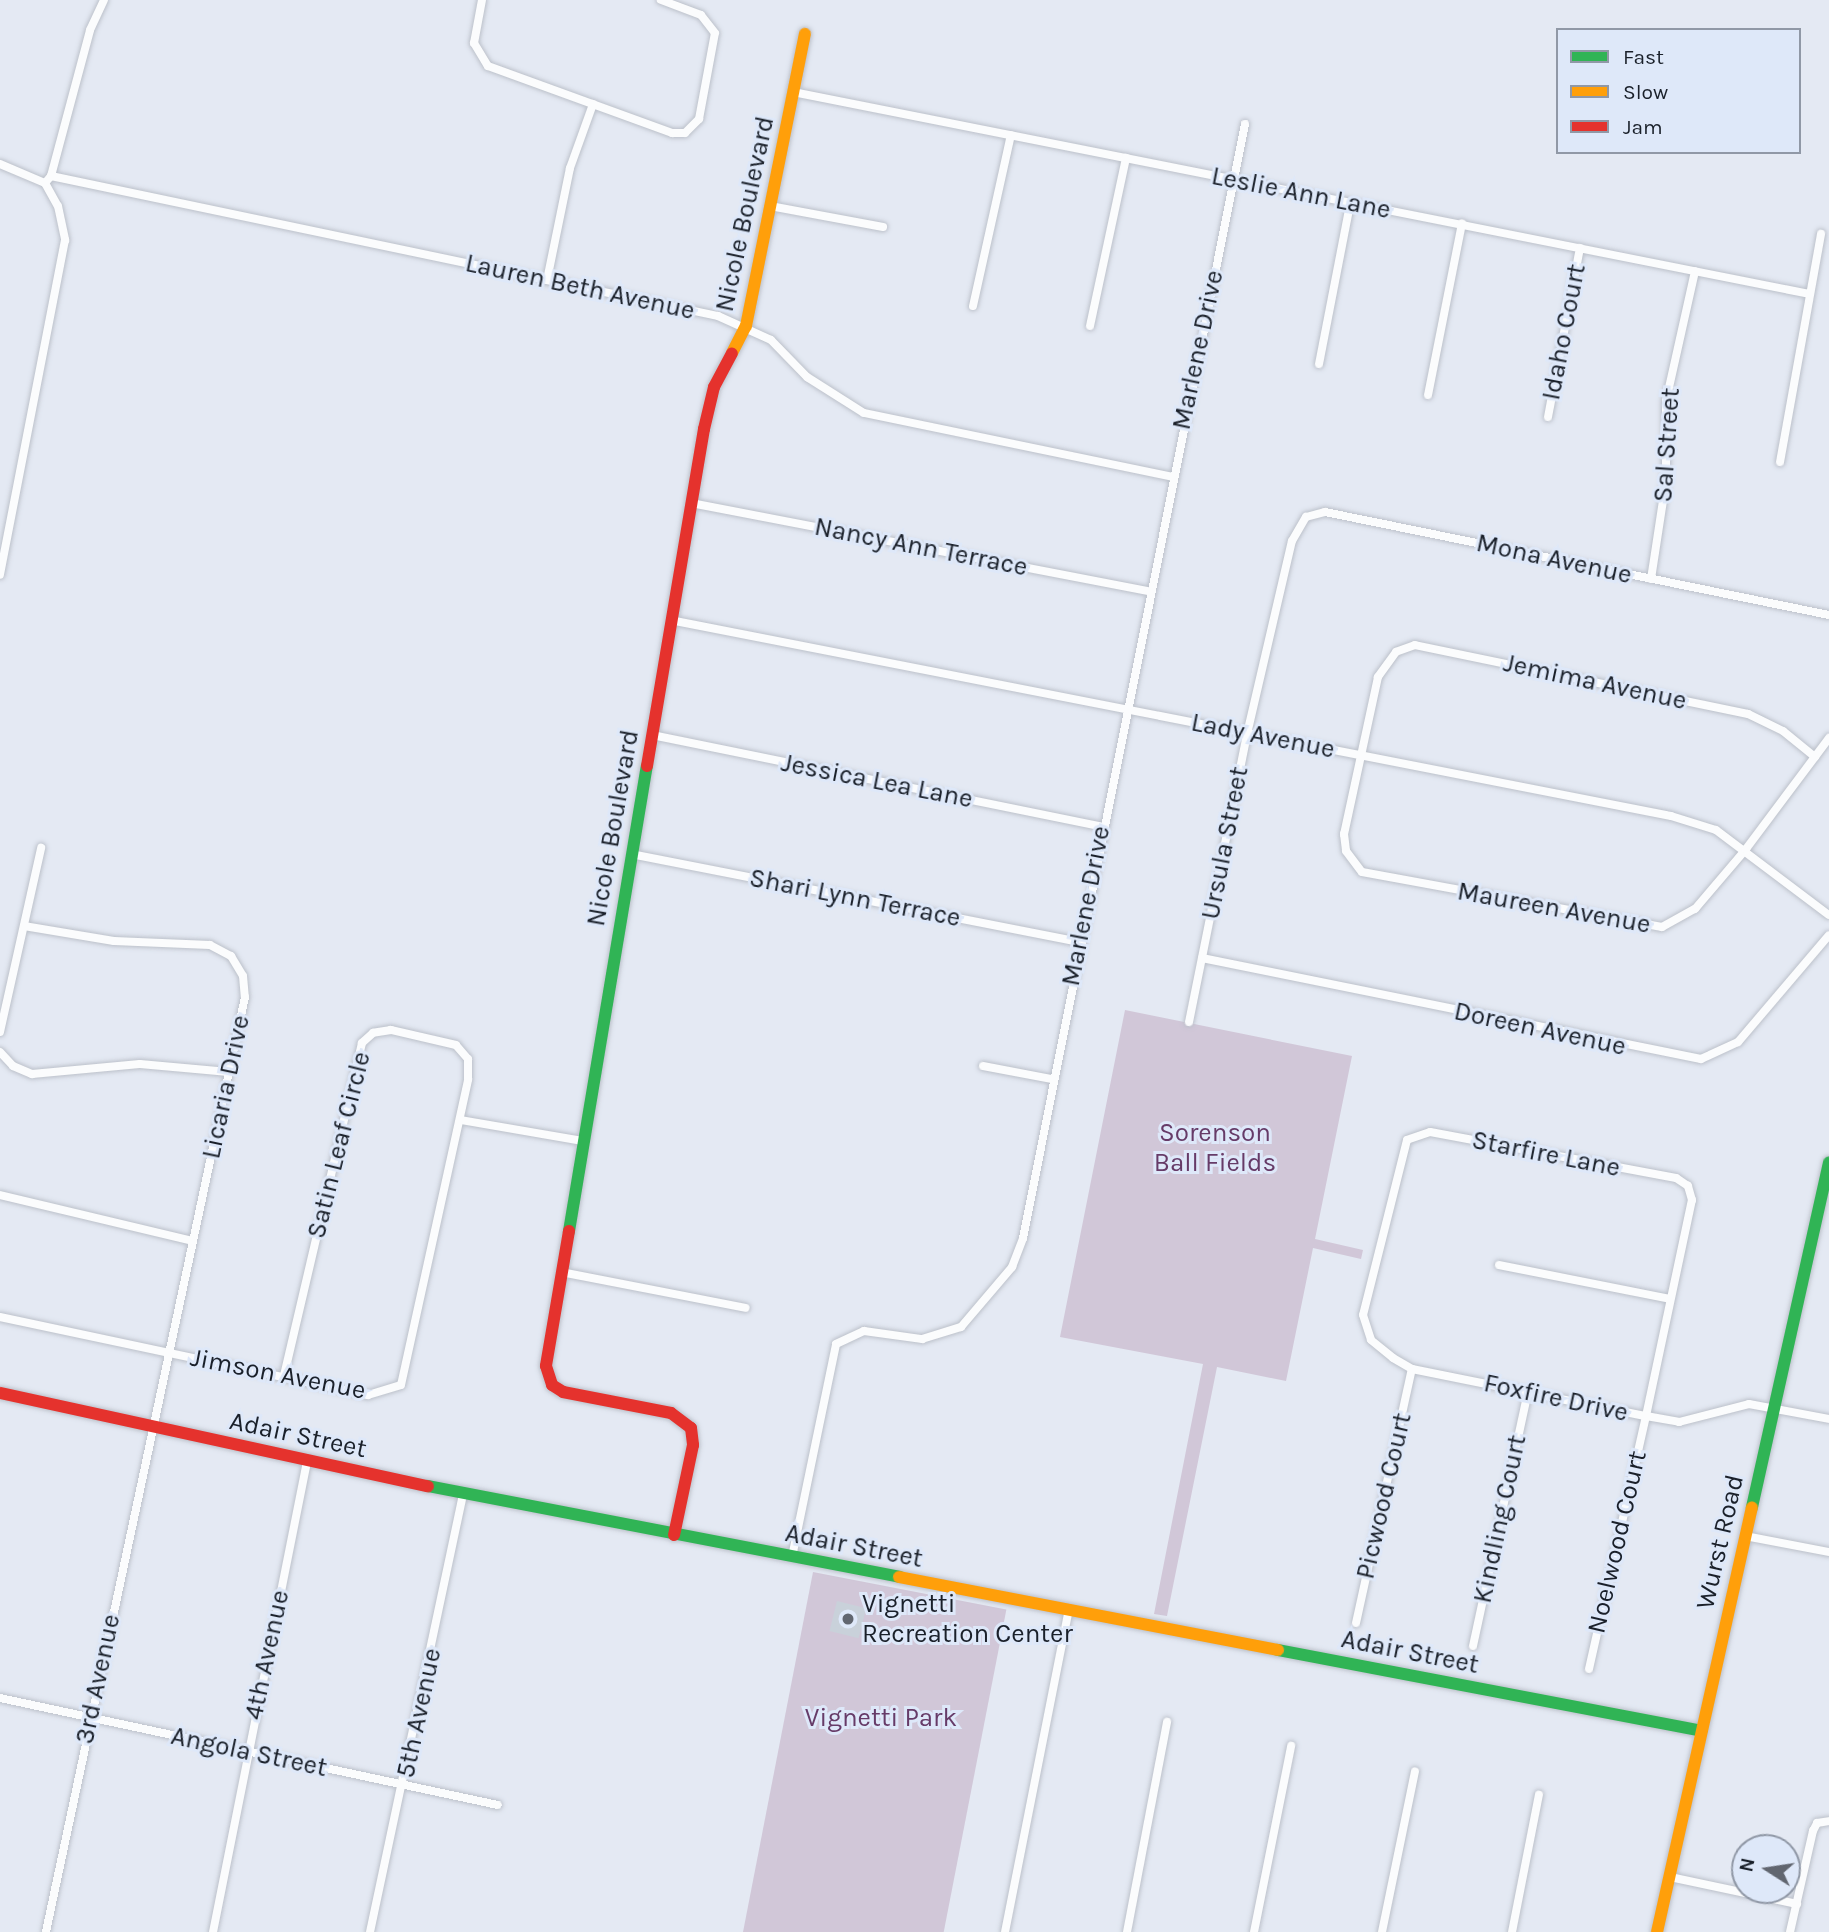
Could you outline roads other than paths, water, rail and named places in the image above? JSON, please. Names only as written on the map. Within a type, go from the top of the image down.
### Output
[{"type":"street","points":[[0,575],[62,274],[65,240],[58,206],[48,180],[90,30],[104,0]]},
{"type":"street","points":[[482,0],[474,43],[478,58],[672,133],[695,128],[715,33],[701,15],[661,0]]},
{"type":"street","name":"Nicole Boulevard","points":[[674,1535],[693,1445],[691,1428],[671,1413],[563,1392],[552,1385],[546,1366],[691,503],[714,387],[746,326],[805,34]]},
{"type":"street","name":"Leslie Ann Lane","points":[[793,92],[1809,294]]},
{"type":"street","points":[[547,279],[570,168],[593,104]]},
{"type":"street","name":"Marlene Drive","points":[[792,1557],[836,1344],[864,1331],[922,1339],[961,1327],[984,1306],[1012,1267],[1023,1238],[1101,826],[1245,124]]},
{"type":"street","points":[[973,306],[1011,135]]},
{"type":"street","points":[[1090,326],[1126,158]]},
{"type":"street","name":"Lauren Beth Avenue","points":[[0,164],[48,180],[547,279],[746,326],[771,340],[832,396],[864,413],[1172,477]]},
{"type":"street","points":[[1319,364],[1350,204]]},
{"type":"street","points":[[770,206],[883,227]]},
{"type":"street","points":[[1429,395],[1462,223]]},
{"type":"street","points":[[1780,462],[1821,234]]},
{"type":"street","name":"Idaho Court","points":[[1548,417],[1580,248]]},
{"type":"street","name":"Sal Street","points":[[1651,579],[1666,481],[1666,401],[1695,271]]},
{"type":"street","name":"Nancy Ann Terrace","points":[[691,503],[1150,591]]},
{"type":"street","name":"Mona Avenue","points":[[1292,541],[1306,517],[1325,512],[1829,615]]},
{"type":"street","name":"Ursula Street","points":[[1189,1022],[1247,734],[1292,541]]},
{"type":"street","name":"Lady Avenue","points":[[670,620],[1671,816],[1716,830],[1746,849],[1829,915]]},
{"type":"street","name":"Jemima Avenue","points":[[1361,755],[1378,677],[1396,652],[1415,645],[1748,714],[1815,757]]},
{"type":"street","name":"Jessica Lea Lane","points":[[652,736],[1101,826]]},
{"type":"street","name":"Maureen Avenue","points":[[1361,755],[1345,834],[1346,851],[1362,872],[1662,927],[1695,909],[1746,849],[1829,738]]},
{"type":"street","points":[[0,1032],[41,848]]},
{"type":"street","name":"Shari Lynn Terrace","points":[[631,854],[1079,942]]},
{"type":"street","name":"Licaria Drive","points":[[24,926],[114,941],[211,945],[231,956],[243,976],[245,997],[153,1427]]},
{"type":"street","name":"Doreen Avenue","points":[[1202,958],[1701,1059],[1738,1042],[1829,935]]},
{"type":"street","name":"Satin Leaf Circle","points":[[284,1376],[362,1043],[373,1033],[391,1030],[456,1045],[468,1059],[461,1120],[407,1367],[401,1385],[386,1394]]},
{"type":"street","points":[[0,1052],[13,1066],[32,1074],[140,1064],[229,1072]]},
{"type":"street","points":[[983,1066],[1051,1079]]},
{"type":"street","points":[[461,1120],[583,1141]]},
{"type":"street","name":"Starfire Lane","points":[[1363,1315],[1399,1156],[1407,1140],[1430,1132],[1676,1178],[1688,1186],[1692,1200]]},
{"type":"street","name":"Wurst Road","points":[[1657,1932],[1829,1162]]},
{"type":"street","points":[[0,1195],[193,1241]]},
{"type":"street","name":"Noelwood Court","points":[[1589,1668],[1692,1200]]},
{"type":"street","points":[[1499,1265],[1670,1299]]},
{"type":"street","points":[[561,1272],[746,1308]]},
{"type":"street","name":"Foxfire Drive","points":[[1363,1315],[1370,1340],[1412,1369],[1679,1422],[1749,1404],[1829,1419]]},
{"type":"street","name":"Jimson Avenue","points":[[0,1317],[368,1395],[386,1394]]},
{"type":"street","name":"Picwood Court","points":[[1356,1623],[1412,1369]]},
{"type":"street","name":"Kindling Court","points":[[1473,1646],[1528,1392]]},
{"type":"street","name":"Adair Street","points":[[0,1393],[463,1494],[1701,1731]]},
{"type":"street","name":"3rd Avenue","points":[[46,1932],[153,1427]]},
{"type":"street","name":"4th Avenue","points":[[213,1932],[307,1461]]},
{"type":"street","name":"5th Avenue","points":[[370,1932],[404,1786],[463,1494]]},
{"type":"street","points":[[1745,1536],[1829,1552]]},
{"type":"street","points":[[1006,1932],[1069,1610]]},
{"type":"street","name":"Angola Street","points":[[0,1699],[498,1805]]},
{"type":"street","points":[[1126,1932],[1167,1723]]},
{"type":"street","points":[[1254,1932],[1291,1746]]},
{"type":"street","points":[[1382,1932],[1415,1771]]},
{"type":"street","points":[[1512,1932],[1539,1795]]},
{"type":"street","points":[[1801,1885],[1812,1831],[1817,1823],[1828,1821]]},
{"type":"street","points":[[1670,1877],[1731,1890]]},
{"type":"street","points":[[1790,1932],[1797,1904]]},
{"type":"place","name":"Vignetti Recreation Center","points":[[848,1619]]},
{"type":"park label","name":"Sorenson Ball Fields","points":[[1215,1148]]},
{"type":"park label","name":"Vignetti Park","points":[[881,1718]]}]
